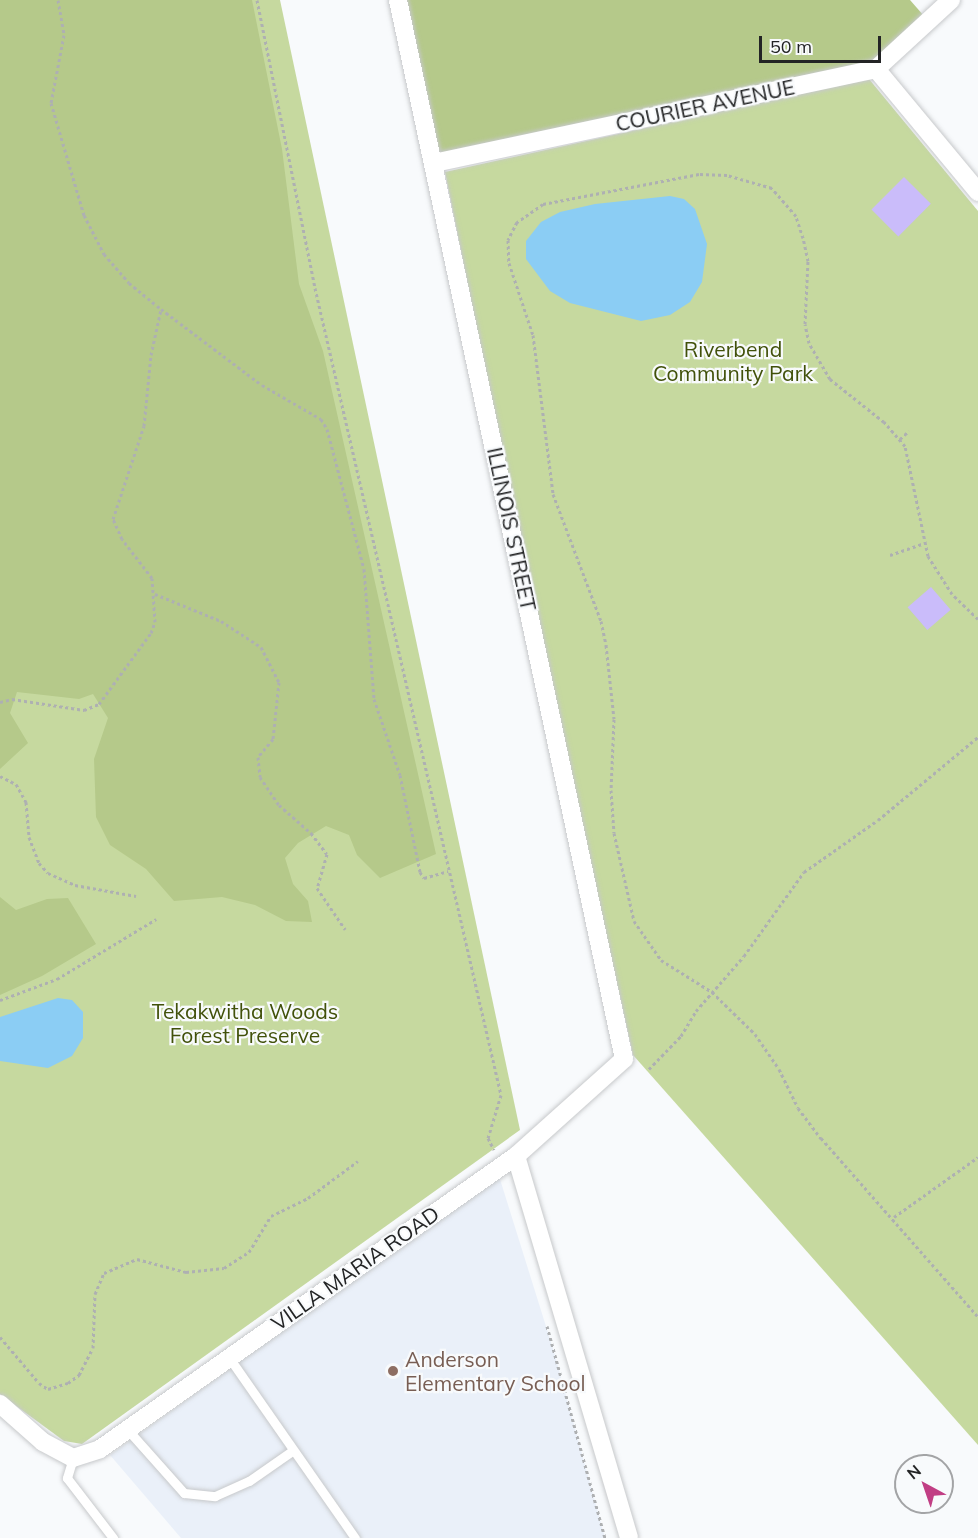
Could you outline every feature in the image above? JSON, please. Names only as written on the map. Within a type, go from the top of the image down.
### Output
[{"type":"street","name":"ILLINOIS STREET","points":[[398,0],[624,1059]]},
{"type":"street","points":[[951,0],[876,69],[978,192]]},
{"type":"street","name":"COURIER AVENUE","points":[[434,163],[876,69]]},
{"type":"street","name":"VILLA MARIA ROAD","points":[[73,1458],[100,1449],[228,1356],[516,1156],[624,1059]]},
{"type":"street","points":[[516,1156],[629,1538]]},
{"type":"street","points":[[0,1404],[43,1442],[73,1458]]},
{"type":"lane","points":[[228,1356],[292,1451],[356,1538]]},
{"type":"lane","points":[[127,1429],[184,1493],[215,1496],[249,1481],[292,1451]]},
{"type":"lane","points":[[73,1458],[67,1478],[113,1538]]},
{"type":"path","points":[[58,0],[64,35],[51,103],[78,196],[98,243],[114,268],[160,309],[262,385],[321,419],[327,429],[364,569],[374,699],[400,775],[420,872],[424,878],[448,871]]},
{"type":"path","points":[[257,0],[315,288],[501,1095]]},
{"type":"path","points":[[978,619],[951,594],[924,543],[911,464],[900,439],[830,379],[810,343],[805,324],[808,261],[803,238],[796,216],[772,188],[727,174],[699,174],[543,204],[517,222],[508,240],[509,263],[533,335],[553,494],[602,621],[614,719],[611,790],[614,833],[634,921],[661,960],[712,992],[755,1034],[780,1069],[798,1108],[978,1317]]},
{"type":"path","points":[[0,702],[12,699],[84,710],[99,704],[151,633],[155,622],[155,594],[152,578],[118,533],[113,519],[144,426],[151,354],[160,309]]},
{"type":"path","points":[[900,439],[909,431]]},
{"type":"path","points":[[890,555],[924,543]]},
{"type":"path","points":[[155,594],[237,630],[261,647],[276,673],[279,682],[273,739],[258,758],[260,777],[279,805],[311,833],[327,854],[317,888],[345,929]]},
{"type":"path","points":[[649,1069],[681,1036],[712,992],[744,956],[804,872],[878,820],[978,737]]},
{"type":"path","points":[[0,776],[15,784],[26,802],[29,837],[39,863],[48,873],[75,885],[136,896]]},
{"type":"path","points":[[0,1000],[57,979],[156,919]]},
{"type":"path","points":[[894,1217],[978,1157]]},
{"type":"path","points":[[0,1337],[39,1383],[48,1389],[68,1383],[79,1375],[93,1348],[95,1294],[104,1273],[137,1259],[186,1272],[224,1269],[249,1252],[271,1216],[308,1198],[358,1161]]},
{"type":"shaded area","name":"Anderson Elementary School","points":[[499,1176],[554,1352],[605,1538],[181,1538],[110,1455]]},
{"type":"green space","name":"Tekakwitha Woods Forest Preserve","points":[[0,0],[280,0],[520,1130],[82,1444],[64,1441],[0,1394]]},
{"type":"green space","points":[[0,0],[252,0],[282,149],[299,284],[323,351],[436,854],[380,878],[357,855],[349,835],[326,826],[298,843],[285,858],[293,884],[308,901],[312,922],[286,921],[255,905],[222,897],[174,901],[146,869],[110,845],[96,817],[94,759],[108,718],[93,694],[79,699],[17,692],[10,713],[28,743],[0,769]]},
{"type":"green space","points":[[405,0],[910,0],[924,16],[871,62],[439,156]]},
{"type":"green space","name":"Riverbend Community Park","points":[[869,79],[978,211],[978,1445],[633,1055],[532,600],[445,172]]},
{"type":"green space","points":[[0,897],[16,910],[47,899],[68,898],[96,944],[42,976],[0,995]]},
{"type":"water","points":[[670,196],[684,199],[695,209],[707,244],[702,282],[690,302],[670,315],[641,321],[570,303],[550,291],[526,259],[526,241],[541,222],[560,212],[595,204]]},
{"type":"water","points":[[58,998],[72,1000],[83,1012],[83,1038],[72,1056],[48,1068],[0,1061],[0,1017]]},
{"type":"building","points":[[904,177],[931,204],[898,236],[871,210]]},
{"type":"building","points":[[931,587],[951,610],[927,630],[908,607]]},
{"type":"place","name":"Anderson Elementary School","points":[[393,1371]]}]
